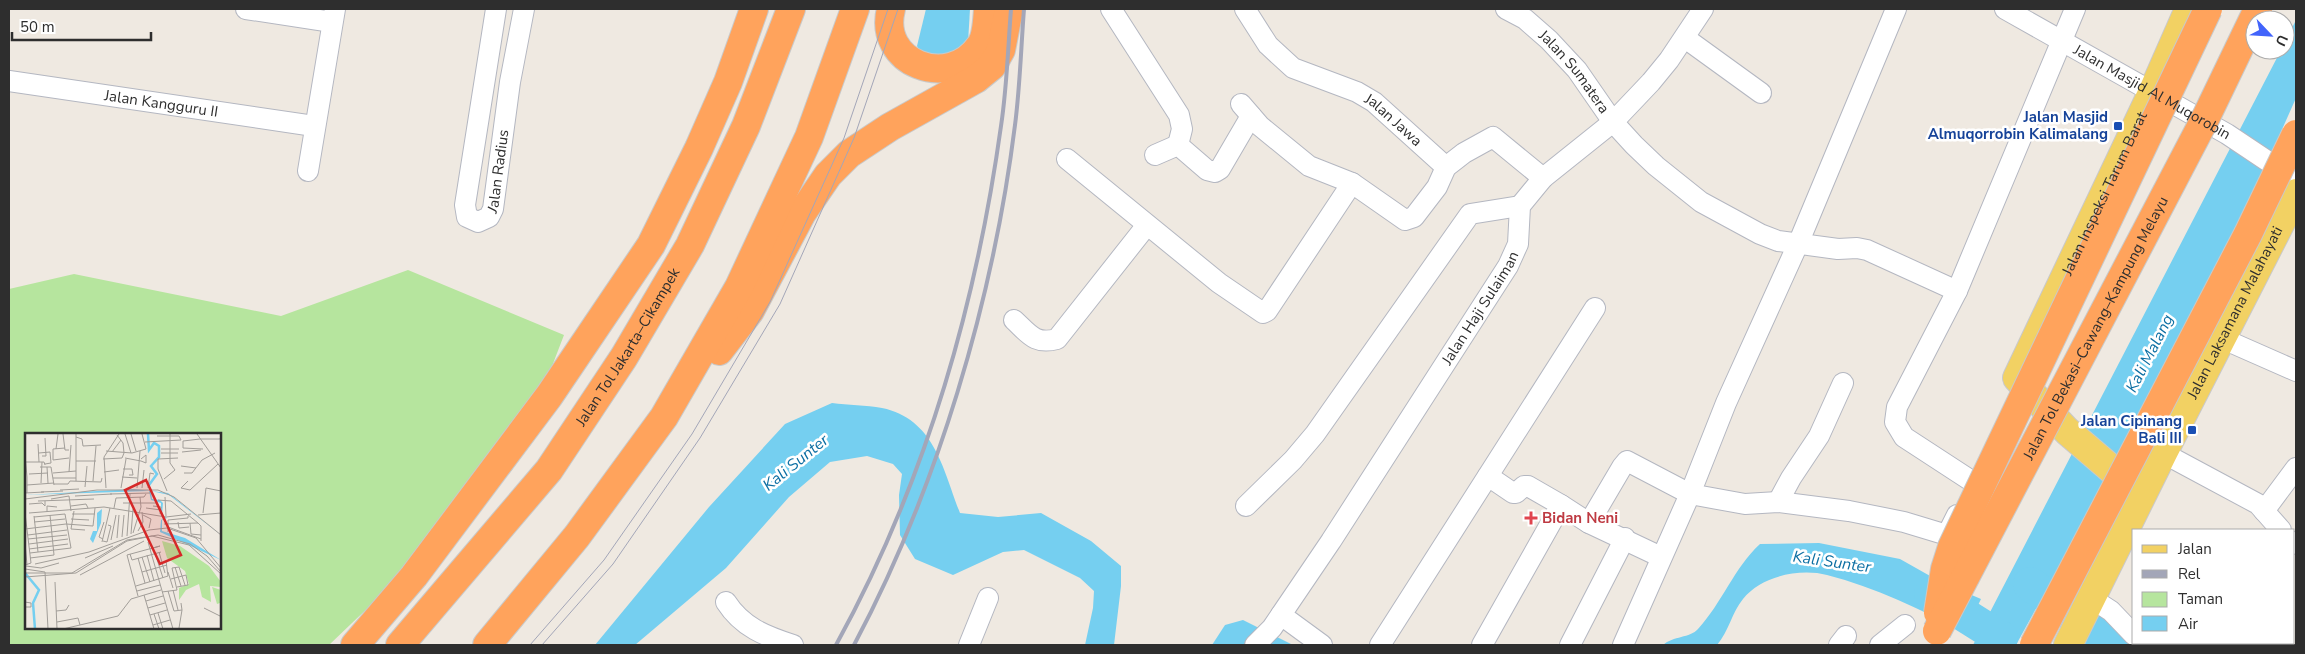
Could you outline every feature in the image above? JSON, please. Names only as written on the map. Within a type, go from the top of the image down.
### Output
[{"type":"highway","points":[[355,645],[414,576],[549,396],[651,245],[700,148],[728,82],[754,9]]},
{"type":"highway","name":"Jalan Tol Jakarta–Cikampek","points":[[400,645],[548,470],[624,358],[690,245],[746,126],[791,9]]},
{"type":"highway","points":[[664,417],[739,287],[809,137],[855,9]]},
{"type":"highway","points":[[891,9],[892,38],[904,58],[926,68],[948,69],[968,60],[981,45],[988,9]]},
{"type":"highway","points":[[487,645],[577,536],[664,417],[750,311],[802,213],[828,175],[857,148],[890,127],[976,79],[992,66],[1002,50],[1009,9]]},
{"type":"highway","points":[[1934,638],[1943,583],[1952,547],[2208,9]]},
{"type":"highway","name":"Jalan Tol Bekasi–Cawang–Kampung Melayu","points":[[1934,638],[2206,117],[2258,9]]},
{"type":"highway","points":[[2034,645],[2248,234],[2296,134]]},
{"type":"main road","name":"Jalan Inspeksi Tarum Barat","points":[[2024,386],[2189,9]]},
{"type":"main road","name":"Jalan Laksamana Malahayati","points":[[2068,645],[2162,453],[2296,193]]},
{"type":"main road","points":[[2088,605],[2085,579],[2128,483],[2190,372],[2217,347]]},
{"type":"main road","points":[[2024,386],[2067,431],[2128,483]]},
{"type":"street","points":[[246,9],[334,15],[308,171]]},
{"type":"street","name":"Jalan Radius","points":[[496,9],[465,205],[467,217],[475,221],[485,220],[492,213],[510,82],[524,9]]},
{"type":"street","points":[[1110,9],[1179,115],[1182,129],[1178,145]]},
{"type":"street","name":"Jalan Jawa","points":[[1245,9],[1268,45],[1293,68],[1357,92],[1374,102],[1446,167]]},
{"type":"street","name":"Jalan Sumatera","points":[[1506,9],[1525,20],[1566,58],[1577,70],[1613,122],[1656,166],[1701,202],[1760,234],[1778,241],[1867,250],[1957,291]]},
{"type":"street","points":[[1246,506],[1293,460],[1315,434],[1470,214],[1520,206],[1543,178],[1613,122],[1651,82],[1685,38],[1703,9]]},
{"type":"street","points":[[1623,645],[1690,494],[1722,412],[1798,244],[1896,9]]},
{"type":"street","name":"Jalan Masjid Al Muqorobin","points":[[2005,9],[2153,90],[2227,134],[2296,180]]},
{"type":"street","points":[[1973,482],[1904,437],[1895,422],[1897,407],[1957,291],[2075,9]]},
{"type":"street","points":[[1685,38],[1762,93]]},
{"type":"street","points":[[485,77],[510,82]]},
{"type":"street","name":"Jalan Kangguru II","points":[[9,81],[314,126]]},
{"type":"street","points":[[1178,145],[1207,170],[1215,172],[1220,169],[1246,110],[1282,146],[1309,166],[1352,183],[1408,220],[1414,217],[1437,187],[1446,167],[1464,153],[1493,137],[1543,178]]},
{"type":"street","points":[[1155,155],[1178,145]]},
{"type":"street","points":[[1067,158],[1218,283],[1266,312],[1352,183]]},
{"type":"street","name":"Jalan Haji Sulaiman","points":[[1255,645],[1276,622],[1331,541],[1508,266],[1518,244],[1520,206]]},
{"type":"street","points":[[1014,320],[1036,340],[1047,342],[1057,339],[1147,225]]},
{"type":"street","points":[[1380,645],[1595,308]]},
{"type":"street","points":[[2217,347],[2296,371]]},
{"type":"street","points":[[1778,502],[1791,478],[1819,436],[1843,382]]},
{"type":"street","points":[[1589,523],[1627,461],[1690,494],[1744,504],[1778,502],[1849,511],[1904,522],[1947,535],[2024,386]]},
{"type":"street","points":[[2162,453],[2258,504],[2279,529]]},
{"type":"street","points":[[2264,511],[2296,468]]},
{"type":"street","points":[[1488,476],[1516,493],[1524,486],[1528,486],[1589,523],[1625,538],[1661,557]]},
{"type":"street","points":[[1482,645],[1561,506]]},
{"type":"street","points":[[1570,645],[1625,538]]},
{"type":"street","points":[[969,645],[988,598]]},
{"type":"street","points":[[726,602],[735,616],[753,629],[793,645]]},
{"type":"street","points":[[2088,605],[2111,611],[2132,633]]},
{"type":"street","points":[[1276,622],[1322,645]]},
{"type":"street","points":[[1880,645],[1905,625]]},
{"type":"green space","points":[[408,270],[564,335],[512,470],[329,645],[9,645],[9,289],[74,274],[281,316]]},
{"type":"water","points":[[926,9],[970,9],[968,43],[958,56],[922,55],[917,46]]},
{"type":"water","name":"Kali Malang","points":[[2296,20],[2296,98],[2233,249],[2016,645],[1973,645],[2276,60],[2295,60]]},
{"type":"water","points":[[832,403],[882,408],[900,414],[914,423],[934,448],[960,513],[998,517],[1041,513],[1091,541],[1121,566],[1121,586],[1114,645],[1085,645],[1093,608],[1094,591],[1080,578],[1024,550],[1003,552],[953,575],[915,559],[900,535],[899,495],[902,474],[893,464],[867,456],[830,462],[789,497],[726,568],[635,645],[595,645],[709,507],[785,424]]},
{"type":"water","points":[[1819,543],[1900,559],[1939,581],[1981,599],[1965,632],[1915,607],[1863,586],[1827,575],[1793,573],[1770,579],[1751,591],[1739,604],[1725,634],[1717,645],[1663,645],[1691,634],[1698,629],[1751,553],[1760,544]]},
{"type":"water","points":[[1243,620],[1293,645],[1212,645],[1225,625]]},
{"type":"waterway","points":[[2030,584],[2114,645]]},
{"type":"waterway","name":"Kali Sunter","points":[[1931,594],[2001,638]]},
{"type":"tram line","points":[[530,645],[604,560],[692,434],[770,302],[844,138],[888,9]]},
{"type":"tram line","points":[[542,645],[613,564],[700,438],[780,304],[854,138],[898,9]]},
{"type":"railway","points":[[836,645],[867,584],[895,522],[920,458],[942,393],[961,327],[977,261],[1001,126],[1011,9]]},
{"type":"railway","points":[[854,645],[884,585],[936,458],[976,326],[992,259],[1005,191],[1017,111],[1024,9]]},
{"type":"place","name":"Jalan Masjid Almuqorrobin Kalimalang","points":[[2118,126]]},
{"type":"place","name":"Jalan Cipinang Bali III","points":[[2192,430]]},
{"type":"place","name":"Bidan Neni","points":[[1531,518]]}]
